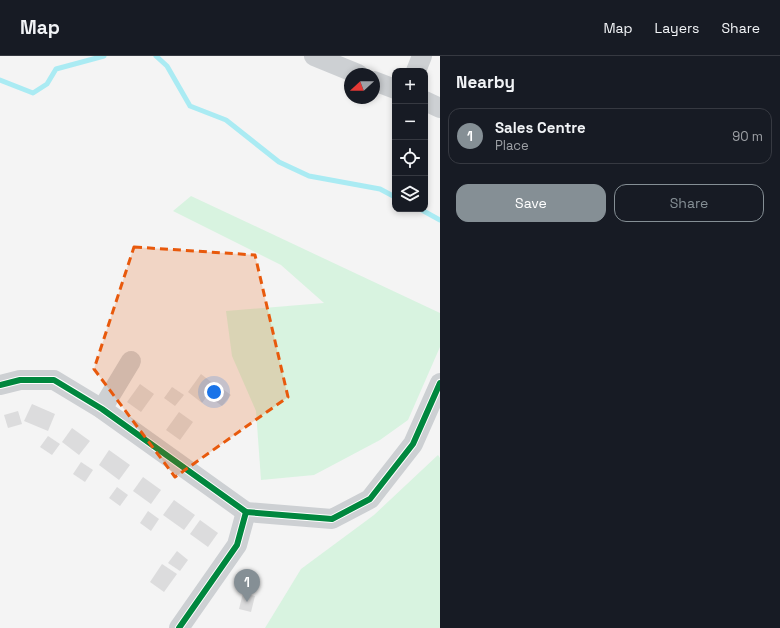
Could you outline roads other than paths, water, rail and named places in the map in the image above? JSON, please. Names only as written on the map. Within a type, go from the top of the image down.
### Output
[{"type":"street","points":[[314,56],[344,68]]},
{"type":"street","points":[[417,68],[422,56]]},
{"type":"street","points":[[380,83],[392,88]]},
{"type":"street","points":[[428,102],[440,108]]},
{"type":"street","points":[[102,409],[131,361]]},
{"type":"street","points":[[0,385],[20,380],[54,380],[102,409],[246,512],[332,519],[370,499],[413,444],[440,383]]},
{"type":"street","points":[[179,628],[236,545],[246,512]]},
{"type":"waterway","points":[[0,80],[33,93],[47,84],[56,69],[104,56]]},
{"type":"waterway","points":[[156,56],[167,66],[190,106],[226,120],[279,162],[309,176],[380,189],[392,195]]},
{"type":"waterway","points":[[425,212],[440,220]]},
{"type":"place","name":"Sales Centre","points":[[247,602]]}]
